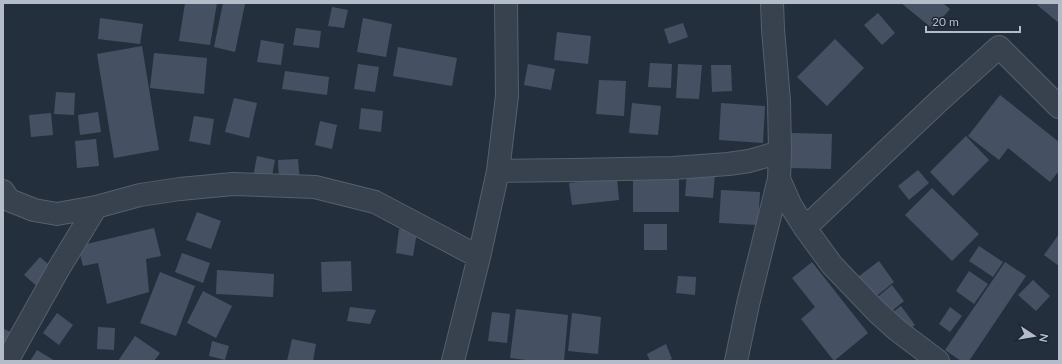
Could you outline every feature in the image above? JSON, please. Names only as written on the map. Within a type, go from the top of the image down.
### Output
[{"type":"street","points":[[453,361],[479,257],[498,171],[507,96],[506,3]]},
{"type":"street","points":[[736,361],[748,304],[779,179],[779,101],[772,29],[772,3]]},
{"type":"street","points":[[804,228],[939,101],[999,47],[1059,107]]},
{"type":"street","points":[[498,171],[673,168],[749,161],[780,152]]},
{"type":"street","points":[[779,179],[791,206],[804,228],[832,265],[896,330],[938,361]]},
{"type":"street","points":[[3,191],[9,200],[34,210],[57,214],[96,207],[140,196],[233,184],[315,187],[375,202],[479,257]]},
{"type":"street","points":[[7,361],[58,268],[96,207]]},
{"type":"building","points":[[185,3],[217,3],[210,45],[179,41]]},
{"type":"building","points":[[223,3],[245,4],[235,52],[214,47]]},
{"type":"building","points":[[901,3],[943,3],[950,9],[933,29]]},
{"type":"building","points":[[1039,3],[1059,3],[1059,23],[1037,5]]},
{"type":"building","points":[[332,7],[348,10],[344,28],[328,26]]},
{"type":"building","points":[[878,13],[895,33],[882,45],[864,25]]},
{"type":"building","points":[[100,18],[143,24],[140,44],[98,39]]},
{"type":"building","points":[[363,18],[392,24],[386,57],[357,52]]},
{"type":"building","points":[[683,23],[688,37],[669,44],[664,29]]},
{"type":"building","points":[[296,28],[321,31],[319,48],[293,45]]},
{"type":"building","points":[[557,32],[591,36],[588,64],[554,60]]},
{"type":"building","points":[[835,39],[864,68],[827,106],[797,77]]},
{"type":"building","points":[[261,40],[284,44],[281,65],[257,62]]},
{"type":"building","points":[[142,46],[159,150],[114,158],[97,54]]},
{"type":"building","points":[[398,47],[457,58],[452,86],[393,76]]},
{"type":"building","points":[[154,53],[207,58],[204,94],[150,88]]},
{"type":"building","points":[[650,63],[672,64],[671,88],[648,87]]},
{"type":"building","points":[[358,64],[379,67],[375,92],[354,89]]},
{"type":"building","points":[[528,64],[555,69],[551,90],[524,85]]},
{"type":"building","points":[[678,64],[702,65],[699,99],[676,98]]},
{"type":"building","points":[[711,65],[731,65],[732,91],[712,92]]},
{"type":"building","points":[[285,71],[329,77],[327,95],[282,89]]},
{"type":"building","points":[[599,80],[626,81],[624,116],[596,114]]},
{"type":"building","points":[[56,92],[75,93],[74,115],[54,114]]},
{"type":"building","points":[[1000,95],[1059,142],[1059,171],[1050,182],[1008,148],[999,160],[968,136]]},
{"type":"building","points":[[234,98],[257,103],[249,138],[225,132]]},
{"type":"building","points":[[632,103],[661,106],[658,135],[629,133]]},
{"type":"building","points":[[721,103],[765,106],[763,143],[719,140]]},
{"type":"building","points":[[361,108],[383,111],[381,132],[359,129]]},
{"type":"building","points":[[98,112],[101,132],[80,135],[78,115]]},
{"type":"building","points":[[51,113],[53,135],[31,137],[29,115]]},
{"type":"building","points":[[194,116],[214,119],[210,145],[189,141]]},
{"type":"building","points":[[320,121],[337,125],[332,149],[315,145]]},
{"type":"building","points":[[791,133],[832,134],[831,169],[791,168]]},
{"type":"building","points":[[966,136],[989,160],[953,196],[930,172]]},
{"type":"building","points":[[96,139],[99,166],[77,168],[75,141]]},
{"type":"building","points":[[257,156],[275,160],[271,181],[253,177]]},
{"type":"building","points":[[298,159],[300,183],[279,184],[278,160]]},
{"type":"building","points":[[918,170],[929,183],[909,200],[898,186]]},
{"type":"building","points":[[687,172],[715,174],[713,198],[685,196]]},
{"type":"building","points":[[633,175],[679,175],[679,212],[633,212]]},
{"type":"building","points":[[617,178],[619,200],[572,205],[569,183]]},
{"type":"building","points":[[932,188],[979,234],[952,261],[905,215]]},
{"type":"building","points":[[721,190],[760,192],[758,225],[719,223]]},
{"type":"building","points":[[197,212],[221,221],[211,249],[186,240]]},
{"type":"building","points":[[644,224],[667,224],[667,250],[644,250]]},
{"type":"building","points":[[154,228],[161,256],[146,259],[149,292],[107,304],[98,263],[83,266],[78,246]]},
{"type":"building","points":[[399,229],[417,232],[413,256],[396,253]]},
{"type":"building","points":[[1059,234],[1059,266],[1044,255]]},
{"type":"building","points":[[979,246],[1003,262],[993,277],[969,261]]},
{"type":"building","points":[[182,253],[210,263],[203,283],[175,272]]},
{"type":"building","points":[[40,257],[55,270],[39,288],[24,275]]},
{"type":"building","points":[[351,261],[352,291],[322,292],[321,262]]},
{"type":"building","points":[[879,261],[894,282],[874,298],[858,277]]},
{"type":"building","points":[[812,262],[868,333],[834,361],[801,319],[815,307],[792,278]]},
{"type":"building","points":[[1005,262],[1026,276],[969,361],[961,361],[945,350]]},
{"type":"building","points":[[217,270],[274,274],[273,297],[216,294]]},
{"type":"building","points":[[969,271],[988,284],[974,304],[956,291]]},
{"type":"building","points":[[160,272],[195,286],[176,336],[140,323]]},
{"type":"building","points":[[678,276],[696,277],[695,295],[676,293]]},
{"type":"building","points":[[1033,280],[1050,296],[1036,311],[1018,295]]},
{"type":"building","points":[[892,285],[904,301],[887,315],[875,299]]},
{"type":"building","points":[[203,291],[232,306],[216,338],[187,323]]},
{"type":"building","points":[[901,306],[915,325],[907,331],[893,312]]},
{"type":"building","points":[[350,307],[376,310],[370,324],[347,321]]},
{"type":"building","points":[[950,307],[962,316],[950,332],[939,324]]},
{"type":"building","points":[[516,309],[568,315],[564,361],[534,361],[510,358]]},
{"type":"building","points":[[492,312],[510,314],[507,343],[488,341]]},
{"type":"building","points":[[57,313],[73,325],[59,345],[43,333]]},
{"type":"building","points":[[572,313],[601,317],[598,354],[568,351]]},
{"type":"building","points":[[98,327],[115,328],[114,350],[97,349]]},
{"type":"building","points":[[4,329],[16,334],[9,348],[3,345]]},
{"type":"building","points":[[135,336],[160,353],[154,361],[118,361]]},
{"type":"building","points":[[292,339],[316,344],[313,361],[287,361]]},
{"type":"building","points":[[212,341],[229,346],[225,360],[209,356]]},
{"type":"building","points":[[666,344],[672,359],[668,361],[650,361],[647,354]]},
{"type":"building","points":[[37,350],[55,361],[30,361]]}]
